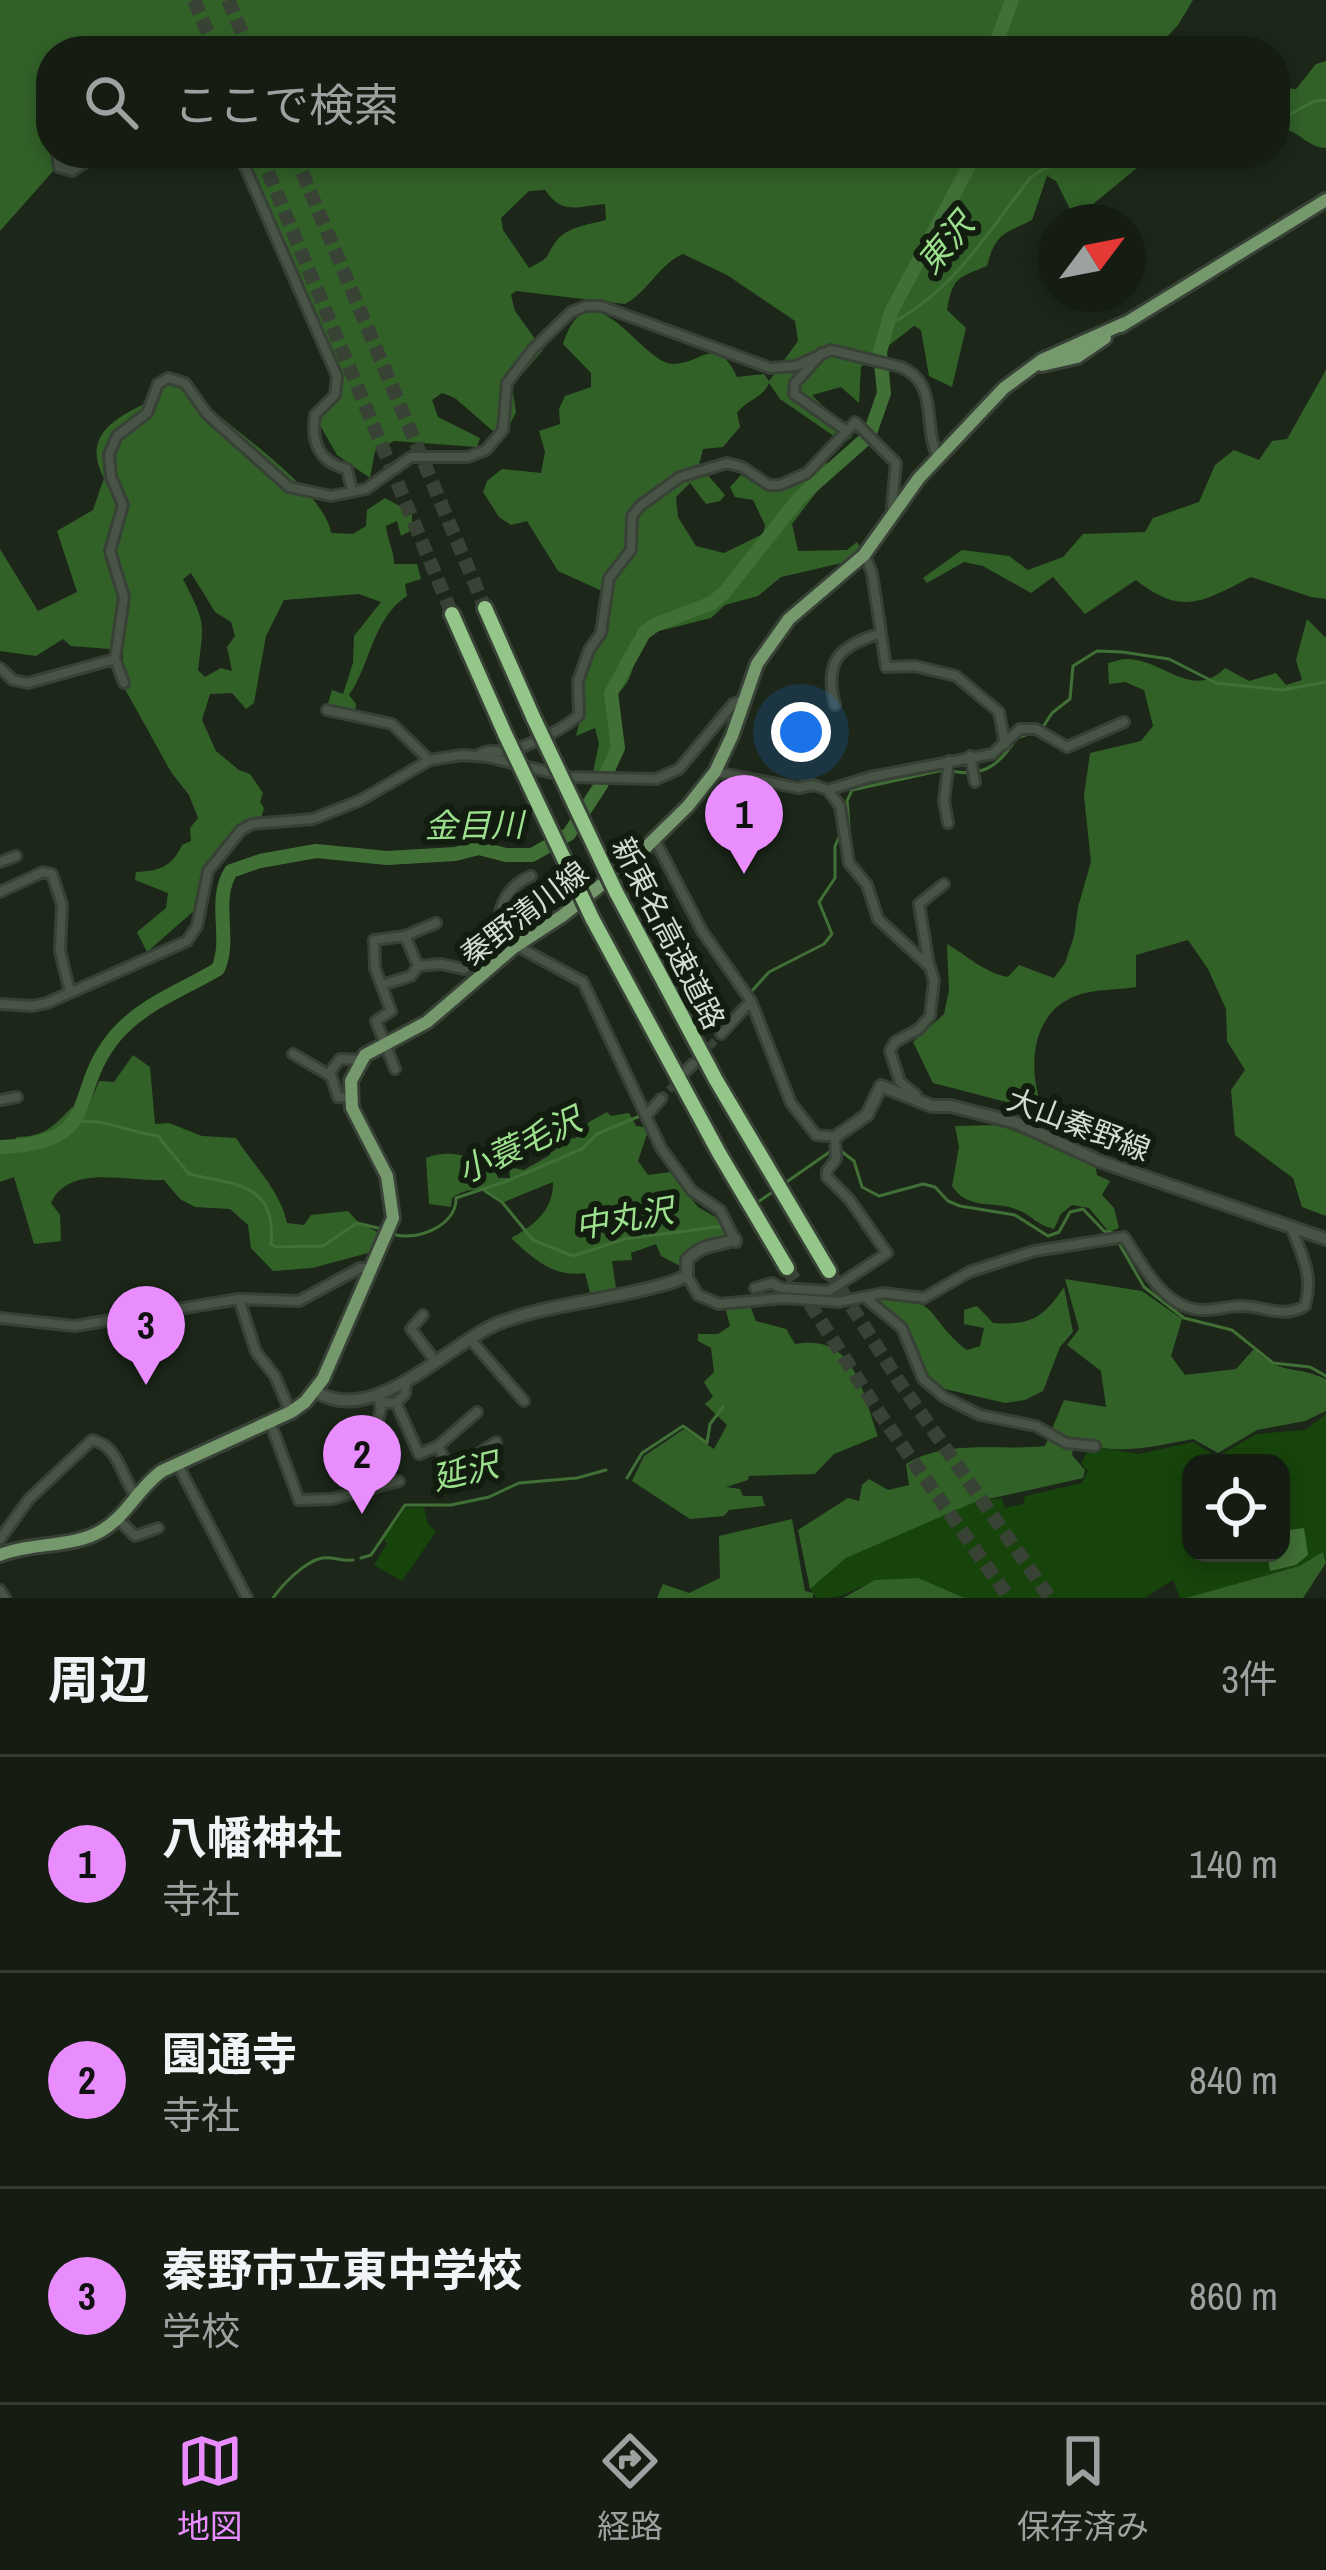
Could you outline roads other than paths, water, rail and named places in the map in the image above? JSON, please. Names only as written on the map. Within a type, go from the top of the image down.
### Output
[{"type":"highway","name":"新東名高速道路","points":[[485,608],[616,892],[716,1080],[829,1271]]},
{"type":"highway","name":"新東名高速道路","points":[[452,614],[592,918],[707,1132],[787,1268]]},
{"type":"main road","name":"秦野清川線","points":[[361,1060],[427,1022],[511,944],[601,886],[654,839],[715,772],[733,736],[757,664],[789,619],[864,555],[938,457],[1004,388],[1030,368],[1078,356],[1326,200]]},
{"type":"main road","points":[[0,1555],[102,1531],[147,1481],[291,1412],[315,1390],[390,1228],[392,1192],[350,1098],[351,1081],[361,1060]]},
{"type":"main road","name":"大山秦野線","points":[[835,1146],[867,1115],[881,1086],[925,1103],[1017,1123],[1099,1161],[1326,1239]]},
{"type":"main road","points":[[315,1390],[337,1400],[378,1398],[469,1338],[507,1320],[687,1276],[689,1257],[713,1242],[736,1240]]},
{"type":"street","points":[[246,168],[337,376],[335,395],[315,415],[315,444],[326,461],[351,475],[352,491]]},
{"type":"street","points":[[124,683],[115,659],[124,597],[110,551],[123,505],[111,477],[109,454],[117,436],[147,413],[162,380],[180,379],[207,414],[289,487],[315,495],[352,491],[375,484],[411,457],[468,457],[486,450],[503,430],[507,382],[557,322],[586,306],[614,309],[770,368],[796,366],[823,352],[901,367],[924,387],[938,457]]},
{"type":"street","points":[[823,352],[795,383],[794,394],[845,430]]},
{"type":"street","points":[[479,755],[490,749],[506,752],[579,715],[578,681],[601,633],[608,578],[632,550],[632,516],[680,477],[727,464],[742,467],[769,485],[780,484],[814,467],[855,422],[896,464],[892,507],[897,511]]},
{"type":"street","points":[[864,555],[872,573],[886,667],[944,671],[995,707],[1010,743]]},
{"type":"street","points":[[836,704],[829,682],[836,660],[856,640],[879,634]]},
{"type":"street","points":[[0,668],[14,680],[28,683],[115,659]]},
{"type":"street","points":[[0,1004],[32,1006],[187,941],[197,926],[208,872],[241,830],[264,822],[313,819],[362,800],[430,760],[479,755],[560,776],[656,779],[679,769],[733,704],[743,700]]},
{"type":"street","points":[[327,710],[392,724],[430,760]]},
{"type":"street","points":[[715,772],[828,790],[948,766],[973,771],[1020,730],[1040,732],[1067,747],[1124,722]]},
{"type":"street","points":[[948,766],[944,801],[948,823]]},
{"type":"street","points":[[828,790],[842,809],[850,867],[867,885],[878,919],[930,967]]},
{"type":"street","points":[[654,839],[701,932],[751,1001],[797,1115],[816,1136],[835,1146],[827,1177],[849,1199],[887,1254],[829,1291],[781,1288],[772,1283],[755,1288]]},
{"type":"street","points":[[0,862],[16,856]]},
{"type":"street","points":[[0,892],[43,872],[52,874],[62,905],[60,951],[70,992]]},
{"type":"street","points":[[531,876],[515,883],[500,905],[511,944],[583,982],[668,1161],[692,1191],[720,1210],[736,1240]]},
{"type":"street","points":[[944,884],[919,904],[934,981],[930,1016],[919,1030],[896,1042],[890,1058],[905,1089],[951,1106]]},
{"type":"street","points":[[395,1069],[376,1018],[392,1010],[375,968],[374,940],[405,936],[436,923]]},
{"type":"street","points":[[405,936],[418,966]]},
{"type":"street","points":[[418,966],[464,969],[511,944]]},
{"type":"street","points":[[382,986],[411,976],[418,966]]},
{"type":"street","points":[[721,1034],[751,1001]]},
{"type":"street","points":[[292,1054],[329,1075],[338,1097],[350,1098]]},
{"type":"street","points":[[329,1075],[340,1059],[361,1060]]},
{"type":"street","points":[[0,1100],[17,1097]]},
{"type":"street","points":[[645,1117],[661,1099]]},
{"type":"street","points":[[687,1276],[698,1295],[719,1304],[784,1298],[839,1302],[883,1293],[924,1298],[968,1272],[1034,1251],[1124,1237],[1149,1277],[1181,1303],[1198,1311],[1241,1306],[1284,1314],[1305,1306],[1308,1296],[1308,1263],[1292,1227]]},
{"type":"street","points":[[0,1318],[75,1325],[239,1298],[299,1300],[360,1268],[372,1270]]},
{"type":"street","points":[[865,1296],[902,1328],[922,1379],[944,1397],[980,1415],[1036,1426],[1066,1443],[1095,1446]]},
{"type":"street","points":[[239,1298],[256,1352],[275,1376],[291,1412]]},
{"type":"street","points":[[424,1316],[411,1329],[436,1362]]},
{"type":"street","points":[[469,1338],[524,1401]]},
{"type":"street","points":[[396,1403],[405,1394],[406,1382]]},
{"type":"street","points":[[380,1456],[375,1434],[378,1398],[396,1403],[419,1454],[438,1446],[477,1412]]},
{"type":"street","points":[[270,1420],[299,1500],[332,1499],[399,1481]]},
{"type":"street","points":[[0,1540],[29,1499],[92,1440],[108,1445],[134,1495]]},
{"type":"street","points":[[438,1446],[447,1464],[460,1466],[496,1442]]},
{"type":"street","points":[[178,1463],[247,1598]]},
{"type":"street","points":[[117,1517],[135,1536],[158,1528]]},
{"type":"street","points":[[0,1591],[5,1598]]},
{"type":"waterway","name":"金目川","points":[[999,36],[1012,0]]},
{"type":"waterway","name":"東沢","points":[[1290,115],[1326,100]]},
{"type":"waterway","name":"金目川","points":[[0,1147],[56,1136],[70,1125],[116,1035],[151,1006],[218,969],[223,895],[231,871],[316,851],[387,858],[479,848],[532,855],[569,834],[618,748],[611,693],[644,633],[724,593],[800,497],[869,436],[884,393],[880,352],[891,312],[968,168]]},
{"type":"waterway","name":"東沢","points":[[887,325],[910,313],[949,280],[1031,177],[1047,168]]},
{"type":"waterway","name":"小蓑毛沢","points":[[952,771],[990,767],[1016,738],[1041,730],[1070,699],[1073,666],[1097,651],[1169,659],[1216,683],[1282,690],[1326,682]]},
{"type":"waterway","name":"小蓑毛沢","points":[[849,826],[847,801],[852,790],[943,770]]},
{"type":"waterway","name":"小蓑毛沢","points":[[751,992],[769,972],[824,944],[832,934],[819,902],[835,878],[835,846],[840,835]]},
{"type":"waterway","name":"小蓑毛沢","points":[[719,1029],[739,1006]]},
{"type":"waterway","name":"小蓑毛沢","points":[[390,1233],[410,1236],[432,1230],[449,1217],[456,1198],[582,1149],[597,1134],[640,1116]]},
{"type":"waterway","name":"小蓑毛沢","points":[[75,1122],[158,1136],[189,1174],[250,1190],[267,1209],[271,1244],[276,1247],[323,1246],[357,1223],[382,1229]]},
{"type":"waterway","name":"中丸沢","points":[[785,1183],[831,1151]]},
{"type":"waterway","name":"中丸沢","points":[[841,1151],[854,1161],[862,1187],[879,1196],[923,1184],[960,1206],[1015,1215],[1048,1236],[1059,1232],[1070,1212],[1083,1209],[1104,1231],[1113,1233],[1144,1287],[1184,1318],[1232,1330],[1273,1363],[1310,1367],[1326,1376]]},
{"type":"waterway","name":"中丸沢","points":[[485,1191],[502,1202],[533,1240],[573,1256],[625,1239],[724,1226]]},
{"type":"waterway","name":"中丸沢","points":[[758,1202],[771,1193]]},
{"type":"waterway","name":"延沢","points":[[627,1478],[642,1453],[683,1426],[707,1443],[710,1424],[723,1407]]},
{"type":"waterway","name":"延沢","points":[[361,1558],[371,1555],[405,1505],[451,1505],[489,1497],[519,1483],[577,1478],[606,1470]]},
{"type":"waterway","name":"延沢","points":[[273,1598],[294,1574],[315,1560],[353,1560]]},
{"type":"tunnel","points":[[194,0],[210,36]]},
{"type":"tunnel","points":[[228,0],[244,36]]},
{"type":"tunnel","points":[[266,168],[452,614]]},
{"type":"tunnel","points":[[300,168],[485,608]]},
{"type":"tunnel","points":[[693,1064],[721,1034]]},
{"type":"tunnel","points":[[661,1099],[681,1077]]},
{"type":"tunnel","points":[[787,1268],[882,1417],[1009,1598]]},
{"type":"tunnel","points":[[829,1271],[902,1386],[1050,1598]]},
{"type":"place","name":"八幡神社","points":[[744,874]]},
{"type":"place","name":"秦野市立東中学校","points":[[146,1385]]},
{"type":"place","name":"園通寺","points":[[362,1514]]}]
